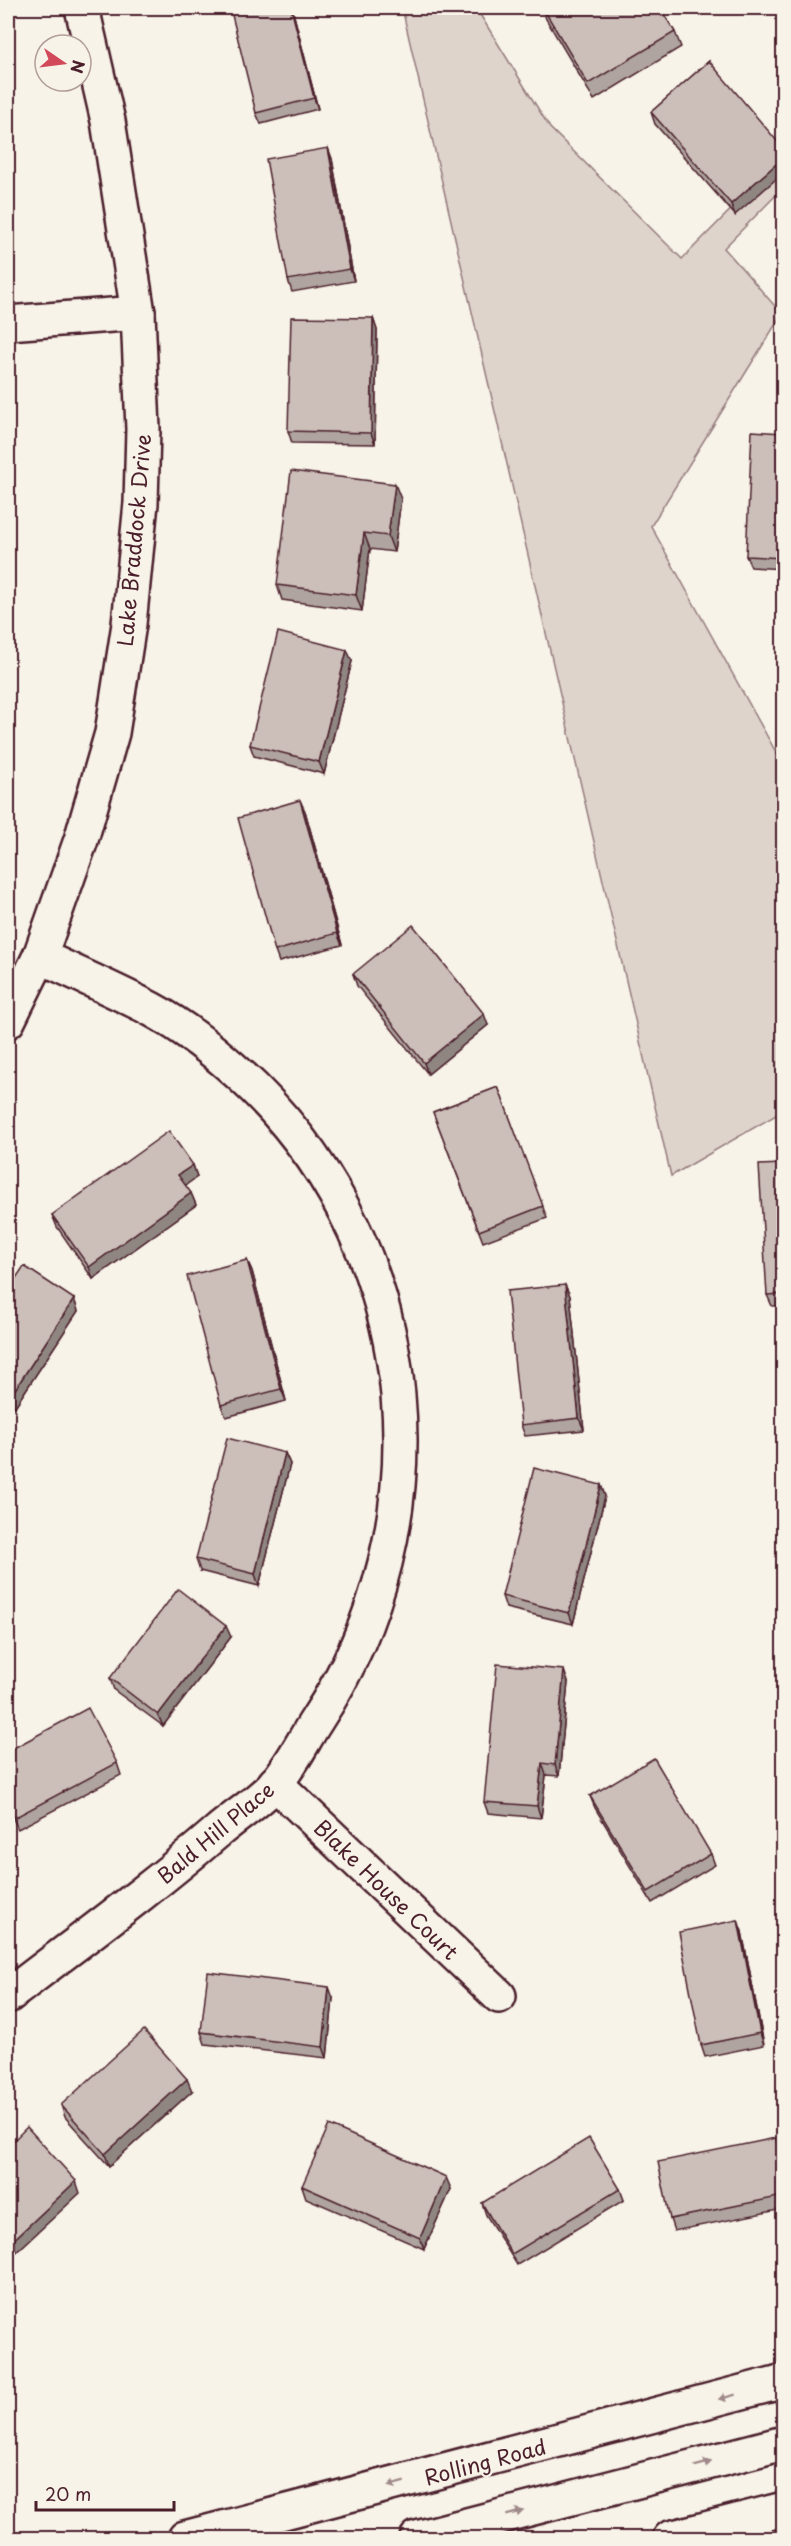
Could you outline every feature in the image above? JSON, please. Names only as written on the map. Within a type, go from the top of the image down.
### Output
[{"type":"street","name":"Lake Braddock Drive","points":[[8,1021],[40,956],[81,840],[112,732],[129,624],[141,503],[143,429],[138,313],[108,121],[82,8]]},
{"type":"street","points":[[8,323],[138,313]]},
{"type":"street","name":"Bald Hill Place","points":[[8,1996],[189,1856],[276,1783],[340,1684],[368,1624],[389,1554],[399,1491],[401,1426],[395,1369],[381,1305],[359,1243],[329,1185],[297,1138],[254,1089],[212,1051],[154,1010],[40,956]]},
{"type":"street","name":"Blake House Court","points":[[276,1783],[499,1996]]},
{"type":"street","name":"Rolling Road","points":[[185,2538],[783,2381]]},
{"type":"street","points":[[417,2538],[783,2443]]},
{"type":"street","points":[[670,2538],[783,2509]]},
{"type":"shaded area","points":[[402,8],[476,8],[550,128],[682,259],[783,157],[783,188],[724,248],[782,314],[651,526],[783,765],[783,1111],[671,1176]]},
{"type":"building","points":[[244,8],[291,8],[314,98],[256,113],[231,11]]},
{"type":"building","points":[[543,8],[660,8],[675,32],[588,84]]},
{"type":"building","points":[[709,61],[783,148],[783,158],[731,204],[651,112]]},
{"type":"building","points":[[328,148],[350,269],[288,280],[266,159]]},
{"type":"building","points":[[783,239],[783,254],[776,247]]},
{"type":"building","points":[[291,317],[373,318],[371,433],[288,431]]},
{"type":"building","points":[[752,431],[783,433],[783,558],[746,556]]},
{"type":"building","points":[[291,471],[395,484],[388,536],[364,533],[356,595],[277,585]]},
{"type":"building","points":[[278,632],[347,650],[319,762],[250,745]]},
{"type":"building","points":[[300,800],[337,933],[275,951],[238,818]]},
{"type":"building","points":[[413,925],[484,1014],[424,1063],[353,974]]},
{"type":"building","points":[[498,1087],[543,1206],[479,1231],[433,1112]]},
{"type":"building","points":[[169,1131],[193,1165],[178,1175],[191,1193],[89,1267],[52,1215]]},
{"type":"building","points":[[783,1164],[783,1294],[767,1295],[759,1165]]},
{"type":"building","points":[[247,1260],[281,1389],[221,1405],[187,1276]]},
{"type":"building","points":[[24,1266],[74,1299],[10,1397],[8,1395],[8,1290]]},
{"type":"building","points":[[565,1285],[579,1418],[521,1425],[507,1291]]},
{"type":"building","points":[[227,1438],[285,1453],[255,1574],[196,1559]]},
{"type":"building","points":[[534,1468],[601,1485],[569,1613],[502,1596]]},
{"type":"building","points":[[178,1589],[226,1626],[158,1715],[110,1678]]},
{"type":"building","points":[[497,1664],[564,1670],[555,1765],[542,1763],[537,1806],[484,1802]]},
{"type":"building","points":[[88,1708],[117,1763],[14,1818],[8,1805],[8,1751]]},
{"type":"building","points":[[654,1758],[711,1854],[648,1892],[590,1796]]},
{"type":"building","points":[[738,1920],[760,2033],[701,2045],[679,1932]]},
{"type":"building","points":[[208,1972],[329,1987],[323,2047],[201,2032]]},
{"type":"building","points":[[144,2030],[187,2079],[105,2154],[61,2105]]},
{"type":"building","points":[[329,2125],[446,2177],[420,2238],[302,2186]]},
{"type":"building","points":[[27,2127],[76,2181],[8,2245],[8,2146]]},
{"type":"building","points":[[589,2138],[620,2189],[512,2254],[482,2203]]},
{"type":"building","points":[[776,2138],[783,2175],[783,2196],[670,2219],[658,2162]]}]
